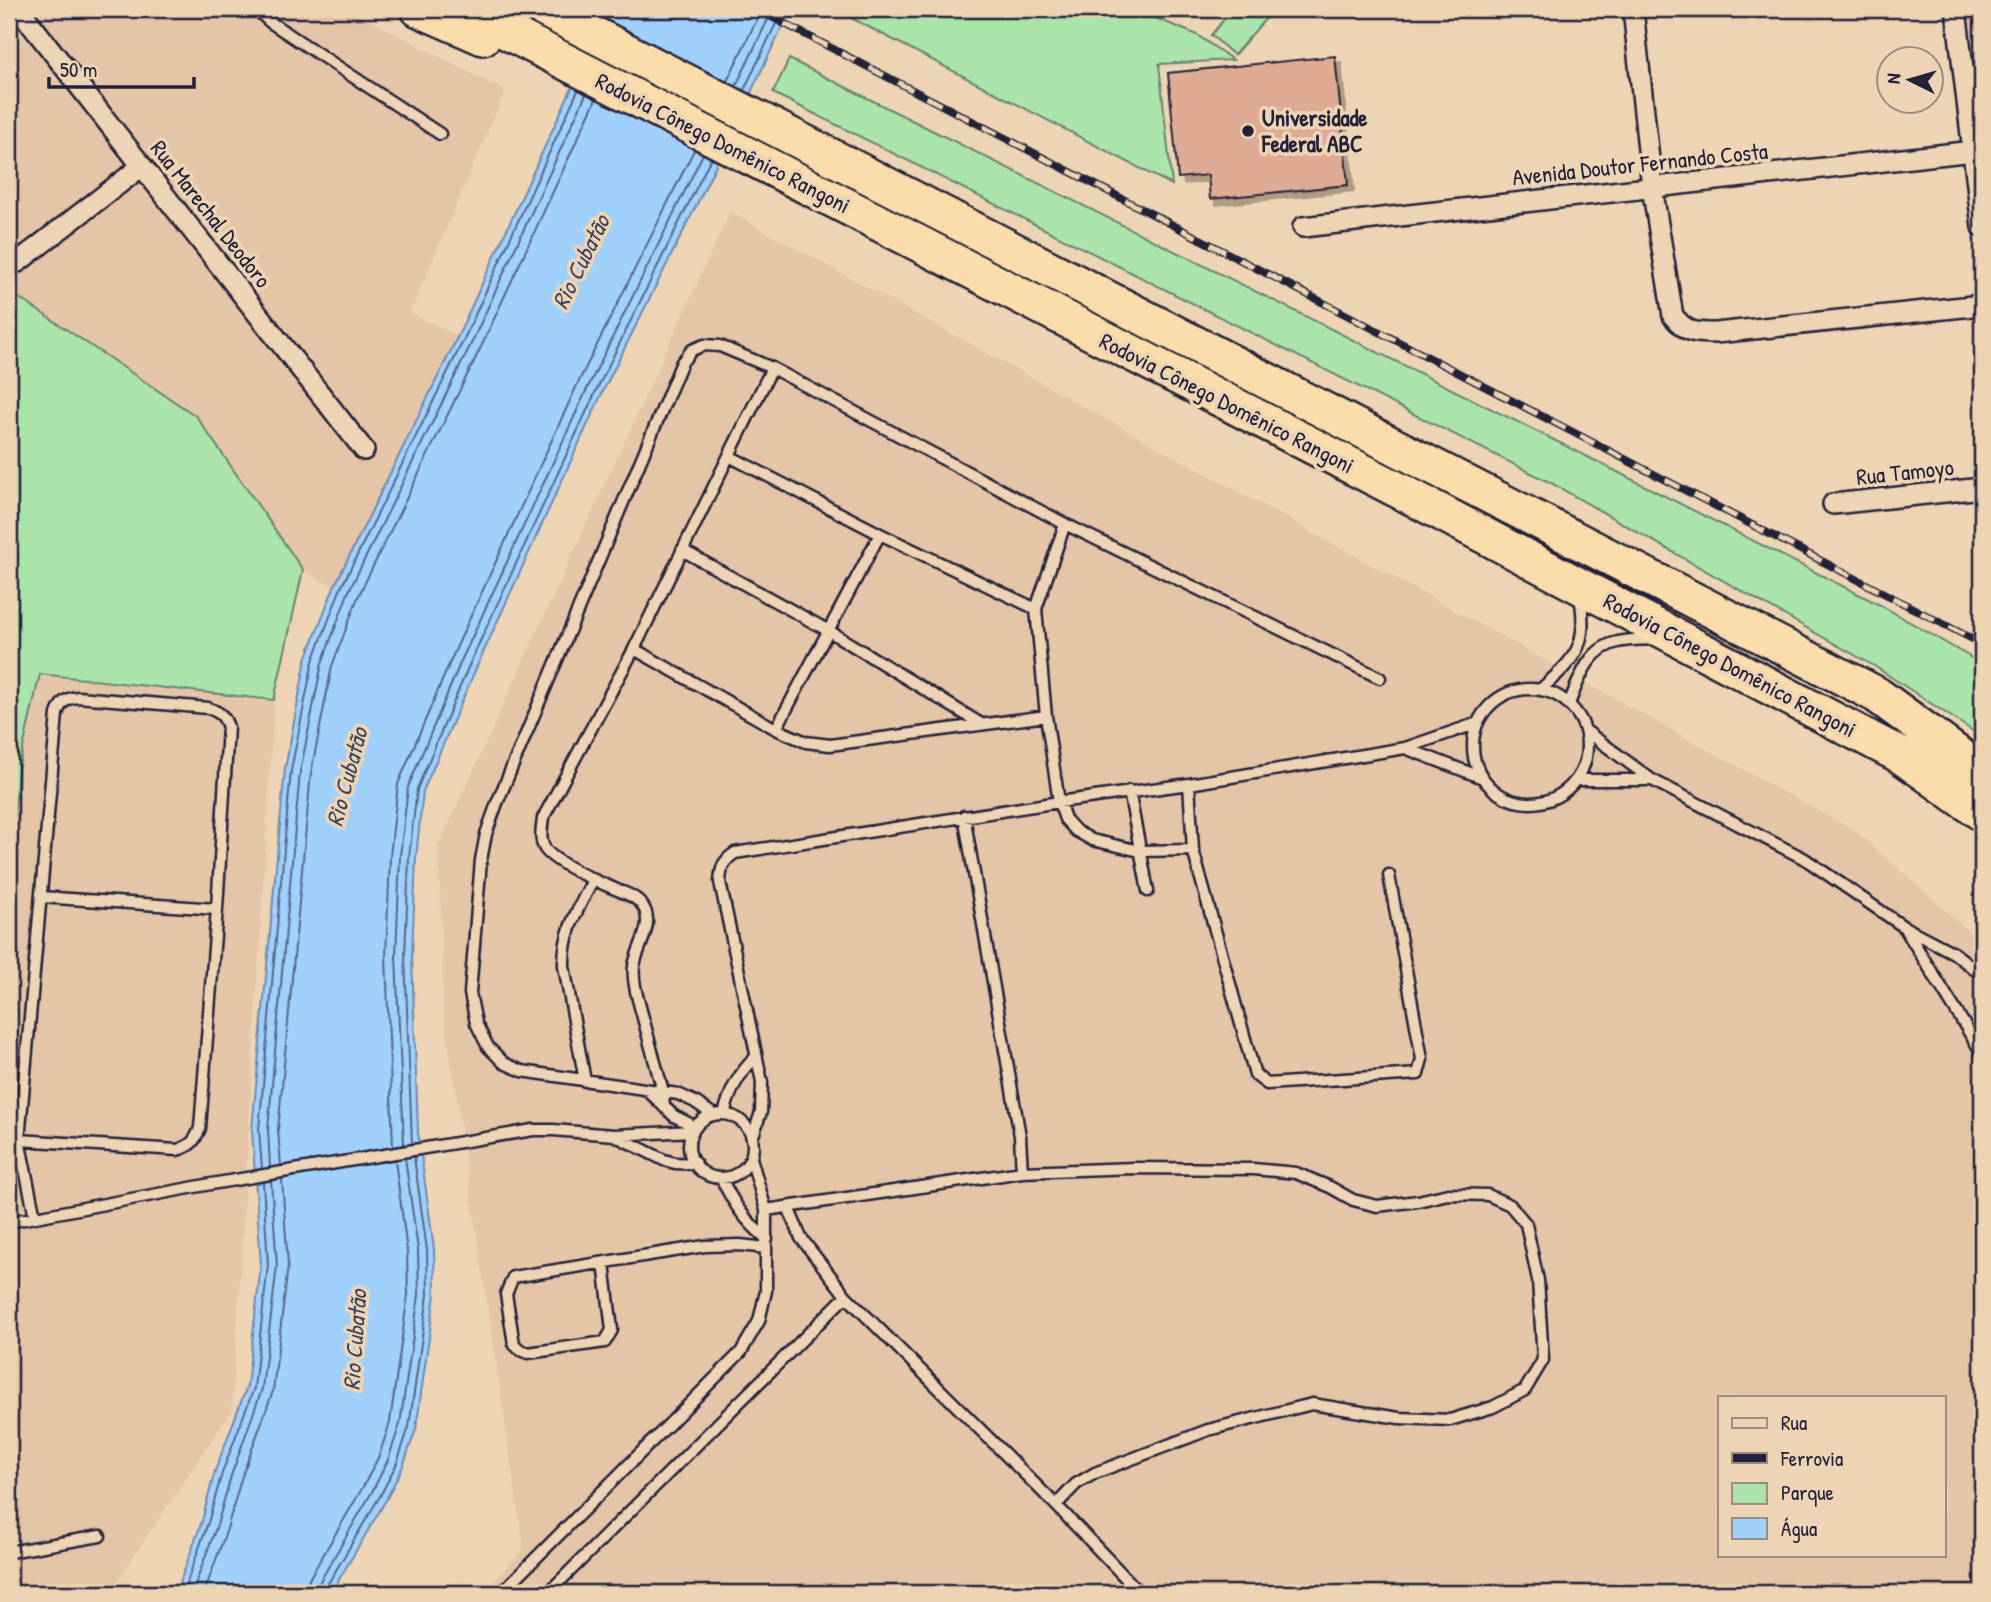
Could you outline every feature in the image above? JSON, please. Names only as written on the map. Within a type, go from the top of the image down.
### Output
[{"type":"highway","points":[[419,9],[764,163]]},
{"type":"highway","name":"Rodovia Cônego Domênico Rangoni","points":[[463,9],[1408,495],[1900,755],[1982,813]]},
{"type":"highway","name":"Rodovia Cônego Domênico Rangoni","points":[[544,9],[1864,688],[1982,772]]},
{"type":"highway","points":[[588,9],[769,123]]},
{"type":"street","name":"Rua Marechal Deodoro","points":[[19,9],[364,450]]},
{"type":"street","points":[[1633,9],[1652,187],[1673,316],[1683,327],[1695,333],[1716,333],[1982,305]]},
{"type":"street","points":[[1956,9],[1978,150],[1982,227]]},
{"type":"street","name":"Avenida Doutor Fernando Costa","points":[[1303,227],[1978,150]]},
{"type":"street","points":[[18,262],[142,166]]},
{"type":"street","name":"Rua Tamoyo","points":[[1833,504],[1982,488]]},
{"type":"lane","points":[[256,9],[270,22],[440,134]]},
{"type":"lane","points":[[501,1593],[741,1352],[760,1321],[766,1291],[766,1210],[751,1158],[752,1139],[747,1127],[737,1118],[719,1114],[686,1098],[663,1091],[522,1072],[504,1063],[488,1047],[475,1023],[470,993],[481,860],[486,834],[682,362],[692,350],[704,345],[720,346],[772,368],[1065,524],[1380,678]]},
{"type":"lane","points":[[664,1107],[663,1091],[635,988],[633,969],[648,918],[643,905],[633,896],[593,880],[553,856],[545,848],[541,835],[543,818],[634,649],[772,368]]},
{"type":"lane","points":[[729,456],[880,534],[1036,609]]},
{"type":"lane","points":[[1065,524],[1036,609],[1046,716],[1059,802],[1065,819],[1076,831],[1093,840],[1140,851],[1193,850]]},
{"type":"lane","points":[[776,729],[880,534]]},
{"type":"lane","points":[[682,550],[828,631],[981,725]]},
{"type":"lane","points":[[1541,689],[1566,666],[1580,643],[1583,615],[1578,585]]},
{"type":"lane","points":[[1569,704],[1583,670],[1592,656],[1603,647],[1617,642],[1676,637]]},
{"type":"lane","points":[[634,649],[776,729],[806,742],[830,745],[1046,716]]},
{"type":"lane","points":[[1528,688],[1541,689],[1569,704],[1577,712],[1586,731],[1588,744],[1583,769],[1567,790],[1556,798],[1529,804],[1503,797],[1492,789],[1478,768],[1473,746],[1478,723],[1493,702],[1504,695],[1528,688]]},
{"type":"lane","points":[[19,1140],[177,1150],[188,1147],[196,1140],[200,1128],[217,909],[228,727],[225,718],[218,711],[78,697],[67,698],[60,705],[19,1140],[35,1217]]},
{"type":"lane","points":[[752,1139],[761,1112],[762,1082],[720,882],[725,859],[735,853],[964,816],[1189,784],[1405,748],[1478,723]]},
{"type":"lane","points":[[1586,731],[1652,780],[1805,859],[1904,927],[1954,953],[1982,975]]},
{"type":"lane","points":[[1405,748],[1483,779]]},
{"type":"lane","points":[[1576,780],[1652,780]]},
{"type":"lane","points":[[1189,784],[1193,850],[1255,1075],[1267,1084],[1418,1074],[1422,1059],[1389,875]]},
{"type":"lane","points":[[1129,791],[1149,891]]},
{"type":"lane","points":[[964,816],[1020,1136],[1022,1172]]},
{"type":"lane","points":[[585,1081],[564,966],[564,947],[568,929],[593,880]]},
{"type":"lane","points":[[41,897],[217,909]]},
{"type":"lane","points":[[1904,927],[1982,1053]]},
{"type":"lane","points":[[751,1158],[739,1172],[721,1178],[702,1172],[690,1148],[695,1129],[704,1119],[719,1114],[736,1080],[755,1057]]},
{"type":"lane","points":[[648,1090],[674,1116],[695,1129]]},
{"type":"lane","points":[[9,1222],[211,1184],[533,1130],[553,1129],[614,1135],[695,1129]]},
{"type":"lane","points":[[614,1135],[664,1160],[696,1164]]},
{"type":"lane","points":[[766,1210],[1022,1172],[1133,1168],[1253,1169],[1296,1173],[1330,1186],[1353,1200],[1377,1206],[1448,1194],[1488,1195],[1510,1205],[1526,1224],[1538,1280],[1543,1360],[1525,1390],[1493,1408],[1450,1420],[1399,1418],[1312,1404],[1208,1430],[1095,1473],[1076,1484],[1056,1505]]},
{"type":"lane","points":[[721,1178],[736,1207],[766,1244]]},
{"type":"lane","points":[[788,1207],[801,1238],[846,1296],[1056,1505],[1140,1593]]},
{"type":"lane","points":[[604,1263],[612,1329],[604,1342],[528,1353],[514,1344],[506,1294],[513,1278],[705,1246],[766,1244]]},
{"type":"lane","points":[[548,1593],[846,1296]]},
{"type":"lane","points":[[9,1552],[100,1536]]},
{"type":"shaded area","points":[[9,9],[348,9],[505,91],[410,313],[458,336],[334,587],[303,570],[196,416],[9,291]]},
{"type":"shaded area","points":[[1968,9],[1982,9],[1982,122]]},
{"type":"shaded area","points":[[730,212],[1857,832],[1982,943],[1982,1593],[482,1593],[524,1550],[443,1006],[439,845]]},
{"type":"shaded area","points":[[40,673],[274,700],[232,1410],[109,1593],[9,1593],[9,879],[18,770]]},
{"type":"green space","points":[[834,9],[1134,9],[1197,35],[1233,60],[1159,64],[1172,185]]},
{"type":"green space","points":[[1156,9],[1274,9],[1234,55],[1211,35],[1231,11],[1184,14]]},
{"type":"green space","points":[[789,59],[1882,606],[1982,664],[1982,737],[1874,666],[1551,483],[773,93]]},
{"type":"green space","points":[[9,291],[196,416],[303,570],[274,700],[40,674],[18,770],[9,879]]},
{"type":"water","name":"Rio Cubatão","points":[[608,9],[791,9],[602,393],[423,791],[416,858],[412,956],[418,1133],[434,1249],[435,1295],[416,1429],[403,1466],[386,1500],[331,1593],[176,1593],[202,1521],[215,1471],[247,1386],[261,1265],[252,1130],[285,769],[306,659],[334,587],[458,336]]},
{"type":"building","points":[[1335,56],[1348,185],[1210,199],[1208,175],[1178,178],[1168,73]]},
{"type":"railway","points":[[756,9],[1982,644]]},
{"type":"place","name":"Universidade Federal ABC","points":[[1248,131]]}]
